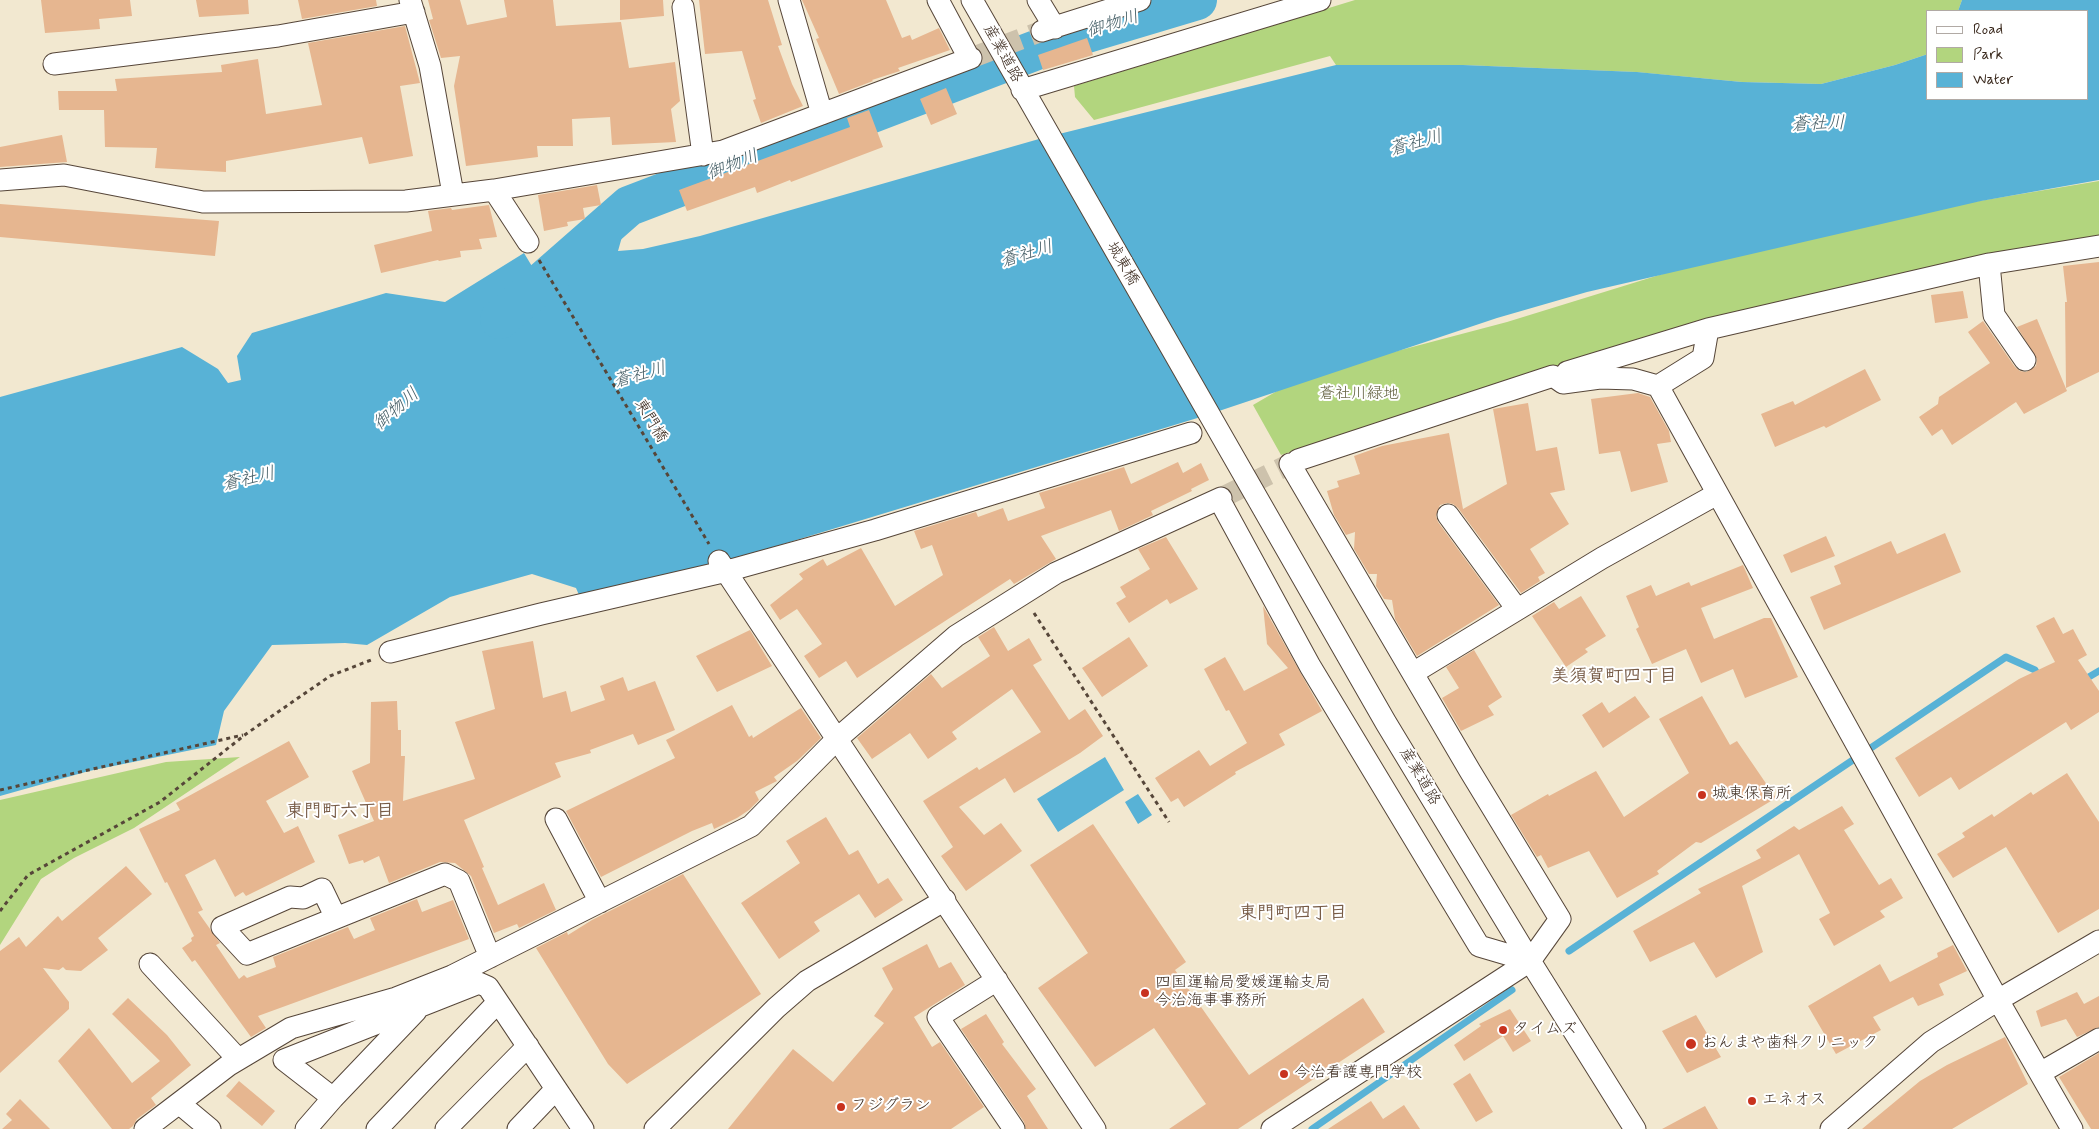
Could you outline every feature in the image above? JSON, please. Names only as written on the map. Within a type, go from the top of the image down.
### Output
[{"type":"street","points":[[789,0],[822,114]]},
{"type":"street","points":[[0,180],[64,175],[204,202],[406,200],[494,190],[704,155],[723,151],[970,58],[938,0]]},
{"type":"street","name":"産業道路","points":[[972,0],[1033,109]]},
{"type":"street","points":[[1038,0],[1049,30],[1084,9],[1140,0]]},
{"type":"street","points":[[1022,90],[1320,0]]},
{"type":"street","points":[[54,64],[278,36],[412,6],[430,66],[454,194]]},
{"type":"street","points":[[683,7],[704,155]]},
{"type":"street","name":"城東橋","points":[[1033,109],[1212,418]]},
{"type":"street","points":[[494,190],[528,242]]},
{"type":"street","points":[[1272,1129],[1530,960],[1560,919],[1413,673],[1294,462],[1553,376],[1708,329],[1989,264],[2099,246]]},
{"type":"street","points":[[1989,264],[1994,315],[2025,360]]},
{"type":"street","points":[[1658,386],[1702,358],[1708,329]]},
{"type":"street","points":[[1553,376],[1563,384],[1600,378],[1625,378],[1658,386],[1998,1000],[2072,1129]]},
{"type":"street","name":"産業道路","points":[[1212,418],[1376,707],[1635,1129]]},
{"type":"street","points":[[390,652],[723,566],[884,528],[1190,433]]},
{"type":"street","points":[[1413,673],[1602,558],[1717,494]]},
{"type":"street","points":[[145,1129],[238,1059],[291,1028],[396,998],[452,976],[751,826],[838,738],[956,636],[1056,573],[1220,499],[1310,666],[1479,946],[1530,960]]},
{"type":"street","points":[[1448,515],[1517,609]]},
{"type":"street","points":[[723,566],[1095,1129]]},
{"type":"street","points":[[556,819],[600,902]]},
{"type":"street","points":[[336,918],[322,889],[303,898],[290,897],[222,927],[247,954],[445,874],[459,881],[490,956]]},
{"type":"street","points":[[656,1129],[776,1008],[807,981],[945,900]]},
{"type":"street","points":[[1841,1125],[1931,1042],[2099,941]]},
{"type":"street","points":[[150,964],[238,1059]]},
{"type":"street","points":[[997,980],[938,1017],[1014,1129]]},
{"type":"street","points":[[333,1098],[284,1060],[478,983],[488,987],[583,1129]]},
{"type":"street","points":[[377,1129],[498,1002]]},
{"type":"street","points":[[306,1129],[421,1006]]},
{"type":"street","points":[[2040,1073],[2099,1039]]},
{"type":"street","points":[[446,1129],[528,1046]]},
{"type":"street","points":[[518,1129],[556,1089]]},
{"type":"street","points":[[180,1104],[210,1129]]},
{"type":"path","name":"東門橋","points":[[528,242],[723,566]]},
{"type":"path","points":[[1022,595],[1170,822]]},
{"type":"path","points":[[0,911],[28,875],[160,802],[246,734],[330,676],[390,652]]},
{"type":"path","points":[[0,790],[246,734]]},
{"type":"green space","points":[[1355,0],[1962,0],[1958,10],[1926,10],[1926,55],[1895,65],[1821,84],[1742,82],[1636,72],[1463,65],[1336,65],[1330,56],[1094,120],[1075,97],[1074,86]]},
{"type":"green space","name":"蒼社川緑地","points":[[2099,181],[2099,235],[1785,301],[1630,342],[1281,455],[1253,405],[1289,384],[1344,365],[1507,322],[1711,259],[1955,205]]},
{"type":"green space","points":[[240,757],[134,828],[74,858],[41,879],[0,945],[0,800],[166,762]]},
{"type":"water","name":"蒼社川","points":[[1962,0],[2099,0],[2099,180],[1981,201],[1587,292],[1497,318],[1204,416],[711,566],[579,595],[576,588],[532,574],[450,597],[367,645],[345,643],[272,645],[224,711],[216,745],[89,771],[0,796],[0,397],[182,347],[218,369],[228,383],[241,380],[237,356],[252,333],[386,293],[445,302],[524,253],[542,283],[627,219],[618,251],[643,249],[700,236],[1039,139],[1336,65],[1463,65],[1637,72],[1742,82],[1821,84],[1895,65],[1926,55],[1926,100],[2089,100],[2089,10],[1958,10]]},
{"type":"water","points":[[1105,757],[1124,790],[1058,832],[1037,799]]},
{"type":"water","points":[[1138,794],[1152,815],[1138,824],[1125,802]]},
{"type":"building","points":[[41,0],[130,0],[132,16],[99,19],[100,29],[45,33]]},
{"type":"building","points":[[196,0],[248,0],[249,14],[199,17]]},
{"type":"building","points":[[298,0],[376,0],[377,6],[302,19]]},
{"type":"building","points":[[428,0],[460,0],[467,25],[507,17],[504,0],[553,0],[556,26],[621,22],[629,68],[675,62],[680,101],[671,109],[676,142],[612,145],[610,117],[572,119],[573,146],[537,146],[538,157],[466,166],[454,86],[460,56],[441,58],[429,20],[433,19]]},
{"type":"building","points":[[620,0],[663,0],[664,16],[620,20]]},
{"type":"building","points":[[699,0],[768,0],[782,45],[778,46],[792,84],[803,106],[761,123],[753,100],[756,99],[742,51],[705,54]]},
{"type":"building","points":[[802,0],[886,0],[902,38],[910,35],[912,40],[939,28],[950,50],[898,68],[900,71],[839,94],[816,39],[819,38]]},
{"type":"building","points":[[405,26],[420,83],[400,86],[413,156],[369,164],[362,137],[226,161],[226,172],[155,168],[157,148],[105,147],[104,110],[59,110],[58,91],[117,91],[115,79],[222,72],[221,65],[258,59],[266,114],[322,105],[308,43]]},
{"type":"building","points":[[1087,38],[1093,55],[1043,70],[1038,55]]},
{"type":"building","points":[[946,88],[957,114],[931,125],[920,99]]},
{"type":"building","points":[[869,110],[883,147],[791,182],[790,180],[757,193],[755,187],[687,211],[679,190],[850,127],[847,118]]},
{"type":"building","points":[[62,135],[67,162],[0,167],[0,147]]},
{"type":"building","points":[[597,185],[601,205],[583,208],[585,219],[567,222],[568,226],[544,231],[538,195]]},
{"type":"building","points":[[0,204],[219,221],[215,256],[0,237]]},
{"type":"building","points":[[489,205],[497,237],[479,239],[482,249],[460,251],[461,257],[438,260],[381,273],[374,245],[432,231],[428,211]]},
{"type":"building","points":[[2099,262],[2099,372],[2066,388],[2065,302],[2067,302],[2063,266]]},
{"type":"building","points":[[1963,291],[1968,318],[1935,323],[1931,295]]},
{"type":"building","points":[[2037,319],[2067,391],[2024,414],[2016,402],[1952,445],[1942,429],[1932,436],[1919,417],[1938,404],[1939,397],[1990,363],[1968,332],[1983,321],[2015,367],[2020,371],[2026,372],[2036,366],[2037,359],[2017,327]]},
{"type":"building","points":[[1865,369],[1881,400],[1826,428],[1824,426],[1775,447],[1761,414],[1793,401],[1795,405]]},
{"type":"building","points":[[1638,393],[1650,397],[1669,431],[1671,442],[1657,444],[1668,482],[1631,492],[1620,451],[1599,454],[1591,399]]},
{"type":"building","points":[[1528,403],[1536,451],[1557,447],[1565,490],[1550,493],[1569,524],[1530,549],[1545,573],[1538,577],[1540,581],[1521,593],[1458,508],[1453,504],[1447,503],[1440,505],[1436,516],[1438,522],[1499,605],[1417,656],[1395,619],[1392,600],[1384,599],[1376,586],[1377,574],[1369,574],[1354,549],[1355,532],[1346,535],[1334,515],[1327,491],[1339,487],[1337,481],[1360,474],[1354,456],[1382,446],[1449,433],[1463,509],[1507,484],[1493,409]]},
{"type":"building","points":[[1178,462],[1183,473],[1201,463],[1209,480],[1191,489],[1192,491],[1151,511],[1153,515],[1119,531],[1111,510],[1041,536],[1056,559],[1014,584],[1010,579],[857,678],[846,661],[819,678],[804,656],[822,644],[797,609],[780,620],[770,605],[803,579],[799,574],[823,559],[827,566],[861,548],[895,606],[943,575],[932,545],[921,549],[914,531],[976,512],[978,517],[1003,508],[1008,521],[1045,508],[1039,493],[1124,467],[1131,484]]},
{"type":"building","points":[[1945,533],[1961,572],[1824,630],[1810,597],[1841,584],[1834,566],[1891,541],[1897,554]]},
{"type":"building","points":[[1826,536],[1835,556],[1791,573],[1783,555]]},
{"type":"building","points":[[1166,537],[1198,589],[1170,604],[1167,599],[1129,623],[1116,603],[1126,597],[1120,587],[1150,569],[1138,549]]},
{"type":"building","points":[[1743,565],[1753,588],[1701,608],[1714,639],[1764,618],[1771,618],[1798,677],[1745,698],[1733,669],[1701,683],[1686,649],[1652,664],[1636,629],[1639,627],[1626,596],[1651,585],[1656,596],[1689,582],[1691,586]]},
{"type":"building","points":[[1581,596],[1606,636],[1585,649],[1588,652],[1566,667],[1532,616],[1554,602],[1559,609]]},
{"type":"building","points":[[1263,606],[1322,711],[1279,734],[1285,745],[1235,772],[1236,774],[1184,807],[1178,798],[1171,802],[1155,778],[1199,750],[1210,766],[1247,743],[1229,710],[1226,711],[1204,669],[1225,657],[1244,691],[1288,668],[1267,644]]},
{"type":"building","points":[[2054,617],[2063,634],[2073,629],[2087,655],[2078,660],[2099,691],[2099,712],[2071,730],[2066,722],[1959,790],[1951,777],[1919,797],[1895,758],[2019,679],[2055,662],[2036,626]]},
{"type":"building","points":[[994,627],[1008,651],[1029,638],[1042,660],[1033,665],[1069,720],[1085,709],[1103,736],[1080,753],[1014,793],[1005,778],[959,807],[984,835],[1001,823],[1022,851],[966,891],[941,856],[953,847],[923,801],[977,767],[979,770],[1041,732],[1012,689],[952,732],[957,739],[928,759],[910,733],[872,759],[857,738],[931,674],[942,688],[990,656],[978,637]]},
{"type":"building","points":[[750,630],[772,666],[717,692],[696,656]]},
{"type":"building","points":[[1129,637],[1148,666],[1102,697],[1082,668]]},
{"type":"building","points":[[533,641],[543,698],[566,691],[571,712],[605,700],[600,686],[623,677],[628,691],[655,681],[675,730],[638,745],[633,734],[590,750],[591,753],[555,763],[561,777],[464,820],[498,905],[544,883],[556,910],[519,928],[517,924],[494,933],[471,876],[455,863],[440,862],[389,883],[379,856],[364,863],[363,860],[349,864],[338,835],[374,821],[352,771],[370,763],[371,702],[397,701],[398,730],[401,730],[401,756],[405,756],[403,801],[475,779],[455,722],[495,709],[482,651]]},
{"type":"building","points":[[1474,650],[1502,697],[1488,706],[1494,715],[1461,731],[1442,698],[1459,688],[1446,667]]},
{"type":"building","points":[[1635,696],[1650,717],[1603,748],[1582,715],[1602,702],[1609,713]]},
{"type":"building","points":[[1702,696],[1730,745],[1737,741],[1776,798],[1701,843],[1696,842],[1657,871],[1659,874],[1617,898],[1589,851],[1548,868],[1541,855],[1537,857],[1511,815],[1548,794],[1549,796],[1596,771],[1624,817],[1689,773],[1659,719]]},
{"type":"building","points":[[732,705],[749,737],[752,735],[753,738],[801,708],[821,738],[797,761],[774,777],[777,781],[755,792],[759,800],[737,818],[714,829],[712,823],[692,831],[601,877],[566,811],[675,758],[666,740]]},
{"type":"building","points":[[289,741],[309,777],[266,801],[284,833],[298,826],[315,862],[246,896],[243,892],[235,897],[215,859],[185,875],[203,910],[198,912],[220,943],[216,945],[239,979],[244,975],[247,978],[276,967],[273,957],[348,927],[354,939],[375,930],[370,918],[417,899],[422,912],[453,900],[469,939],[258,1016],[266,1028],[251,1037],[195,960],[192,962],[182,948],[192,941],[191,938],[194,936],[167,882],[165,883],[139,829],[180,810],[176,803]]},
{"type":"building","points":[[2067,773],[2099,822],[2099,909],[2058,933],[2006,847],[1953,878],[1937,854],[1965,837],[1962,833],[1992,814],[1994,817],[2031,792],[2033,795]]},
{"type":"building","points":[[1842,806],[1854,824],[1844,830],[1879,885],[1891,878],[1903,898],[1880,911],[1885,917],[1834,946],[1819,919],[1830,913],[1799,854],[1742,886],[1763,952],[1716,978],[1694,942],[1650,962],[1633,931],[1701,893],[1698,889],[1761,858],[1756,850],[1794,826],[1799,830]]},
{"type":"building","points":[[826,817],[849,855],[858,850],[878,884],[888,878],[903,900],[875,918],[859,894],[814,922],[820,931],[779,959],[741,903],[800,863],[786,841]]},
{"type":"building","points":[[1093,824],[1186,962],[1175,970],[1249,1075],[1363,998],[1385,1032],[1238,1129],[1169,1129],[1206,1104],[1154,1028],[1095,1067],[1038,988],[1088,953],[1030,865]]},
{"type":"building","points":[[126,866],[152,894],[98,938],[108,950],[81,971],[66,970],[63,967],[59,970],[43,968],[69,1002],[69,1009],[0,1073],[0,951],[19,937],[26,947],[58,916],[62,921]]},
{"type":"building","points":[[683,874],[761,994],[627,1084],[608,1064],[536,948],[567,932],[568,935],[592,920]]},
{"type":"building","points":[[927,944],[939,968],[951,962],[965,985],[914,1017],[932,1047],[940,1042],[984,1107],[951,1129],[728,1129],[793,1049],[833,1082],[884,1023],[874,1016],[893,989],[882,968]]},
{"type":"building","points":[[1953,945],[1967,971],[1939,984],[1944,995],[1918,1006],[1913,997],[1873,1017],[1881,1030],[1836,1054],[1808,1006],[1880,964],[1890,982],[1938,957],[1937,953]]},
{"type":"building","points":[[2077,992],[2084,1004],[2099,996],[2099,1027],[2077,1037],[2066,1019],[2041,1027],[2036,1011]]},
{"type":"building","points":[[128,998],[167,1035],[191,1065],[151,1098],[156,1105],[137,1119],[133,1126],[129,1129],[112,1129],[58,1061],[89,1028],[132,1083],[160,1061],[112,1014]]},
{"type":"building","name":"タイムズ","points":[[1510,1009],[1531,1041],[1513,1052],[1503,1036],[1464,1061],[1454,1045],[1481,1026],[1479,1024]]},
{"type":"building","points":[[986,1014],[1004,1042],[1002,1044],[1036,1089],[1027,1096],[1048,1129],[1026,1129],[1024,1122],[961,1029]]},
{"type":"building","name":"おんまや歯科クリニック","points":[[1696,1015],[1721,1057],[1687,1073],[1662,1031]]},
{"type":"building","points":[[2005,1037],[2028,1084],[1952,1129],[1862,1129],[1920,1081],[1947,1065]]},
{"type":"building","points":[[2099,1053],[2099,1129],[2091,1129],[2059,1077]]},
{"type":"building","points":[[1470,1073],[1493,1112],[1476,1122],[1453,1084]]},
{"type":"building","points":[[239,1081],[275,1111],[262,1126],[226,1096]]},
{"type":"building","points":[[20,1099],[50,1129],[2,1129],[12,1120],[6,1114]]},
{"type":"building","points":[[1371,1101],[1383,1119],[1404,1105],[1420,1129],[1328,1129]]},
{"type":"building","points":[[1705,1106],[1718,1129],[1662,1129]]},
{"type":"waterway","name":"御物川","points":[[500,319],[629,206],[1060,41],[1197,0]]},
{"type":"waterway","points":[[1569,951],[2006,657],[2035,670],[2040,678]]},
{"type":"waterway","points":[[2082,681],[2099,671]]},
{"type":"waterway","points":[[1312,1129],[1512,990]]},
{"type":"tunnel","points":[[971,58],[1042,31]]},
{"type":"tunnel","points":[[1221,498],[1298,460]]},
{"type":"place","name":"城東保育所","points":[[1702,795]]},
{"type":"place","name":"四国運輸局愛媛運輸支局 今治海事事務所","points":[[1145,993]]},
{"type":"place","name":"タイムズ","points":[[1503,1030]]},
{"type":"place","name":"おんまや歯科クリニック","points":[[1691,1044]]},
{"type":"place","name":"今治看護専門学校","points":[[1284,1074]]},
{"type":"place","name":"エネオス","points":[[1752,1101]]},
{"type":"place","name":"フジグラン","points":[[841,1107]]},
{"type":"district","name":"美須賀町四丁目","points":[[1614,677]]},
{"type":"district","name":"東門町六丁目","points":[[340,812]]},
{"type":"district","name":"東門町四丁目","points":[[1293,914]]}]
